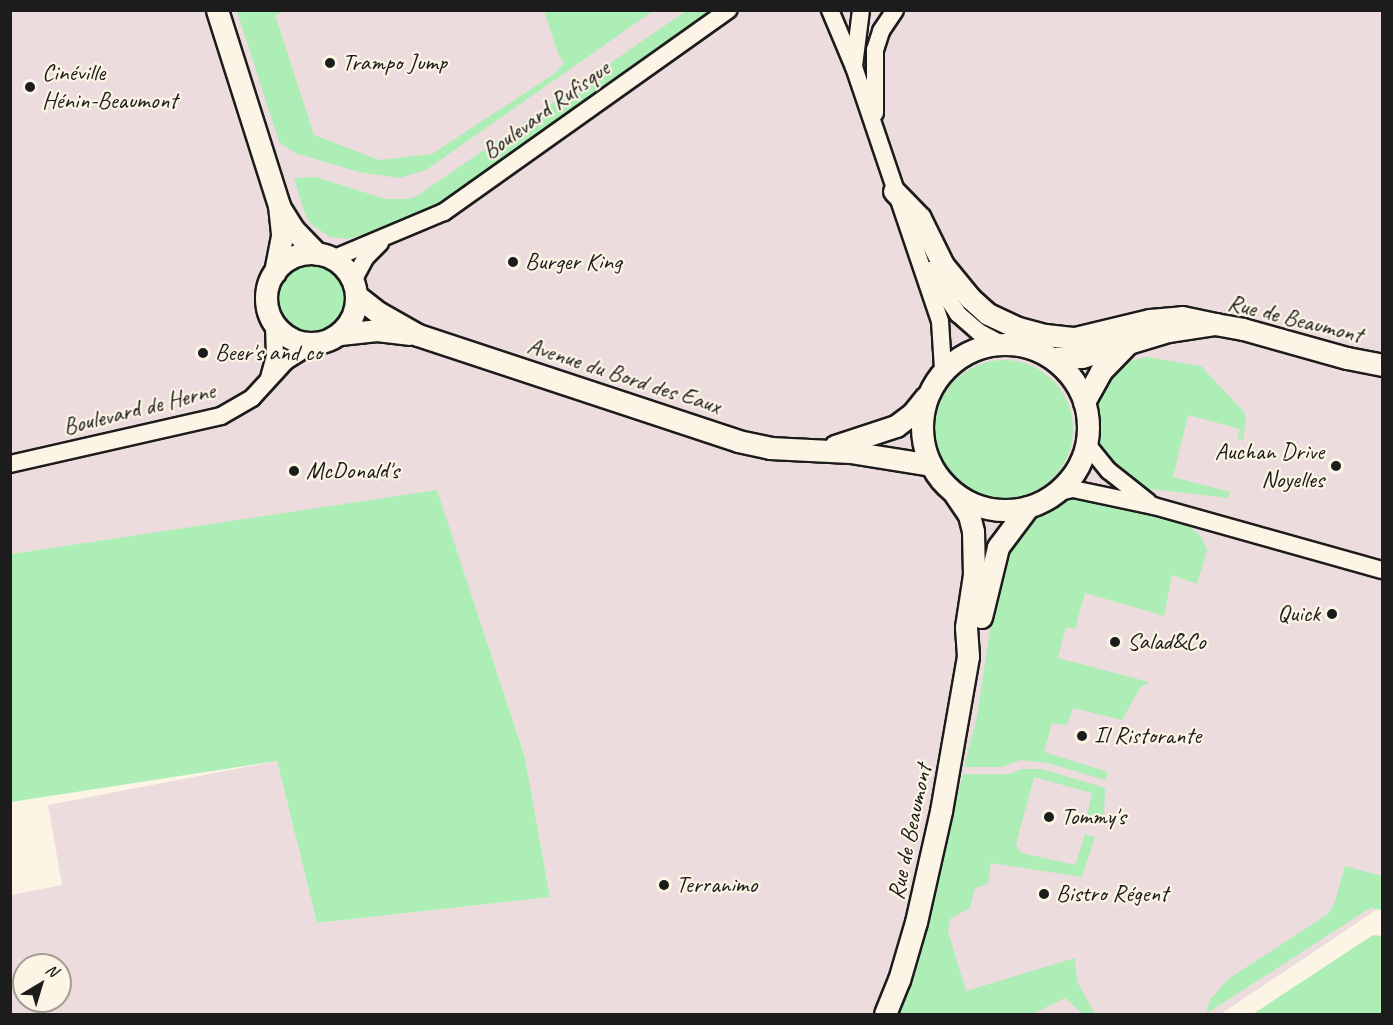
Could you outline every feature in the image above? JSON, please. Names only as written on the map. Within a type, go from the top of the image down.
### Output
[{"type":"street","points":[[218,10],[279,205],[282,236],[275,272],[266,298],[274,324],[275,355],[269,379]]},
{"type":"street","name":"Boulevard Rufisque","points":[[325,256],[386,236],[444,212],[728,10]]},
{"type":"street","points":[[831,10],[854,67],[872,128],[940,321],[944,369]]},
{"type":"street","points":[[854,67],[861,10]]},
{"type":"street","points":[[872,128],[876,110],[873,92],[875,50],[881,31],[895,10]]},
{"type":"street","points":[[894,191],[920,218],[943,265],[970,298],[988,314],[1018,328],[1045,335],[1075,338],[1150,320],[1182,317],[1215,324]]},
{"type":"street","points":[[274,324],[292,339],[315,343],[340,334],[354,312],[355,288],[346,270],[294,230],[279,205]]},
{"type":"street","name":"Boulevard Rufisque","points":[[355,288],[366,257],[386,236]]},
{"type":"street","points":[[912,243],[958,314],[979,332],[1000,343]]},
{"type":"street","points":[[275,272],[294,257],[325,256]]},
{"type":"street","name":"Avenue du Bord des Eaux","points":[[355,288],[379,313],[418,335],[738,441],[770,448],[850,452],[931,465]]},
{"type":"street","name":"Rue de Beaumont","points":[[1052,358],[1082,357],[1168,331],[1215,324],[1243,328],[1347,358],[1383,365]]},
{"type":"street","name":"Avenue du Bord des Eaux","points":[[340,334],[376,330],[418,335]]},
{"type":"street","name":"Boulevard de Herne","points":[[10,464],[221,416],[252,398],[299,351],[315,343]]},
{"type":"street","points":[[1055,493],[1075,471],[1086,443],[1088,423],[1084,402],[1072,377],[1052,358],[1027,346],[1000,343],[969,351],[944,369],[927,396],[921,420],[922,443],[940,480],[955,494],[972,504],[990,509],[1010,510],[1029,507],[1055,493],[1072,489],[1154,506],[1382,570]]},
{"type":"street","name":"Rue de Beaumont","points":[[1084,402],[1101,371],[1127,345]]},
{"type":"street","name":"Avenue du Bord des Eaux","points":[[818,450],[874,435],[896,426],[912,414],[927,396]]},
{"type":"street","points":[[1086,443],[1109,471],[1154,506]]},
{"type":"street","name":"Rue de Beaumont","points":[[885,1014],[899,980],[916,922],[942,811],[968,656],[966,627],[974,575],[973,531],[969,515],[955,494]]},
{"type":"street","name":"Rue de Beaumont","points":[[968,656],[979,631],[998,547],[1029,507]]},
{"type":"shaded area","points":[[11,11],[1382,11],[1382,906],[1221,1014],[11,1014],[11,895],[62,885],[48,805],[277,761],[317,923],[550,897],[525,758],[437,491],[11,554]]},
{"type":"green space","points":[[237,11],[286,11],[275,15],[314,135],[379,160],[432,154],[554,74],[565,62],[559,56],[544,11],[653,11],[426,170],[399,178],[359,172],[295,153],[279,142]]},
{"type":"green space","points":[[686,11],[716,11],[444,203],[386,226],[364,240],[361,235],[348,239],[330,237],[311,224],[305,214],[294,178],[316,177],[385,199],[408,199],[417,196]]},
{"type":"green space","points":[[305,265],[319,265],[331,270],[340,279],[345,298],[343,311],[336,322],[319,331],[305,331],[293,326],[284,317],[279,305],[279,291],[284,279],[293,270]]},
{"type":"green space","points":[[1147,357],[1201,366],[1244,412],[1246,419],[1243,440],[1237,439],[1240,429],[1188,415],[1173,477],[1230,492],[1228,498],[1143,488],[1133,484],[1102,454],[1097,442],[1094,409],[1097,395],[1114,371],[1126,362]]},
{"type":"green space","points":[[1004,360],[1030,365],[1053,380],[1068,403],[1073,429],[1068,455],[1053,478],[1030,493],[1004,498],[978,493],[955,478],[940,455],[935,429],[940,403],[955,380],[978,365]]},
{"type":"green space","points":[[437,490],[525,758],[550,897],[317,923],[277,761],[11,802],[11,554]]},
{"type":"green space","points":[[1071,499],[1089,499],[1191,527],[1202,538],[1207,550],[1197,584],[1172,575],[1164,616],[1085,593],[1075,629],[1066,627],[1058,658],[1149,682],[1140,688],[1122,720],[1073,708],[1067,725],[1052,723],[1044,752],[1108,772],[1105,780],[1048,763],[1021,760],[1001,767],[964,767],[977,716],[992,617],[1003,567],[1013,539],[1030,518]]},
{"type":"green space","points":[[1021,769],[1042,769],[1105,788],[1104,815],[1097,823],[1086,820],[1092,793],[1034,777],[1016,844],[1021,853],[1075,865],[1085,834],[1095,837],[1082,877],[991,863],[988,884],[975,888],[970,908],[950,919],[948,931],[966,991],[1075,958],[1077,981],[1095,1014],[1083,1014],[1065,998],[1032,1014],[895,1014],[906,991],[963,774],[1009,774]]},
{"type":"green space","points":[[1345,866],[1382,876],[1382,910],[1370,908],[1206,1014],[1210,1000],[1228,979],[1328,914],[1334,904]]},
{"type":"green space","points":[[1373,935],[1382,936],[1382,1014],[1253,1014]]},
{"type":"place","name":"Trampo Jump","points":[[330,63]]},
{"type":"place","name":"Cinéville Hénin-Beaumont","points":[[30,87]]},
{"type":"place","name":"Burger King","points":[[513,262]]},
{"type":"place","name":"Beer's and co","points":[[203,353]]},
{"type":"place","name":"Auchan Drive Noyelles","points":[[1336,466]]},
{"type":"place","name":"McDonald's","points":[[294,471]]},
{"type":"place","name":"Quick","points":[[1332,614]]},
{"type":"place","name":"Salad&Co","points":[[1115,642]]},
{"type":"place","name":"Il Ristorante","points":[[1082,736]]},
{"type":"place","name":"Tommy's","points":[[1049,817]]},
{"type":"place","name":"Terranimo","points":[[664,885]]},
{"type":"place","name":"Bistro Régent","points":[[1044,894]]}]
